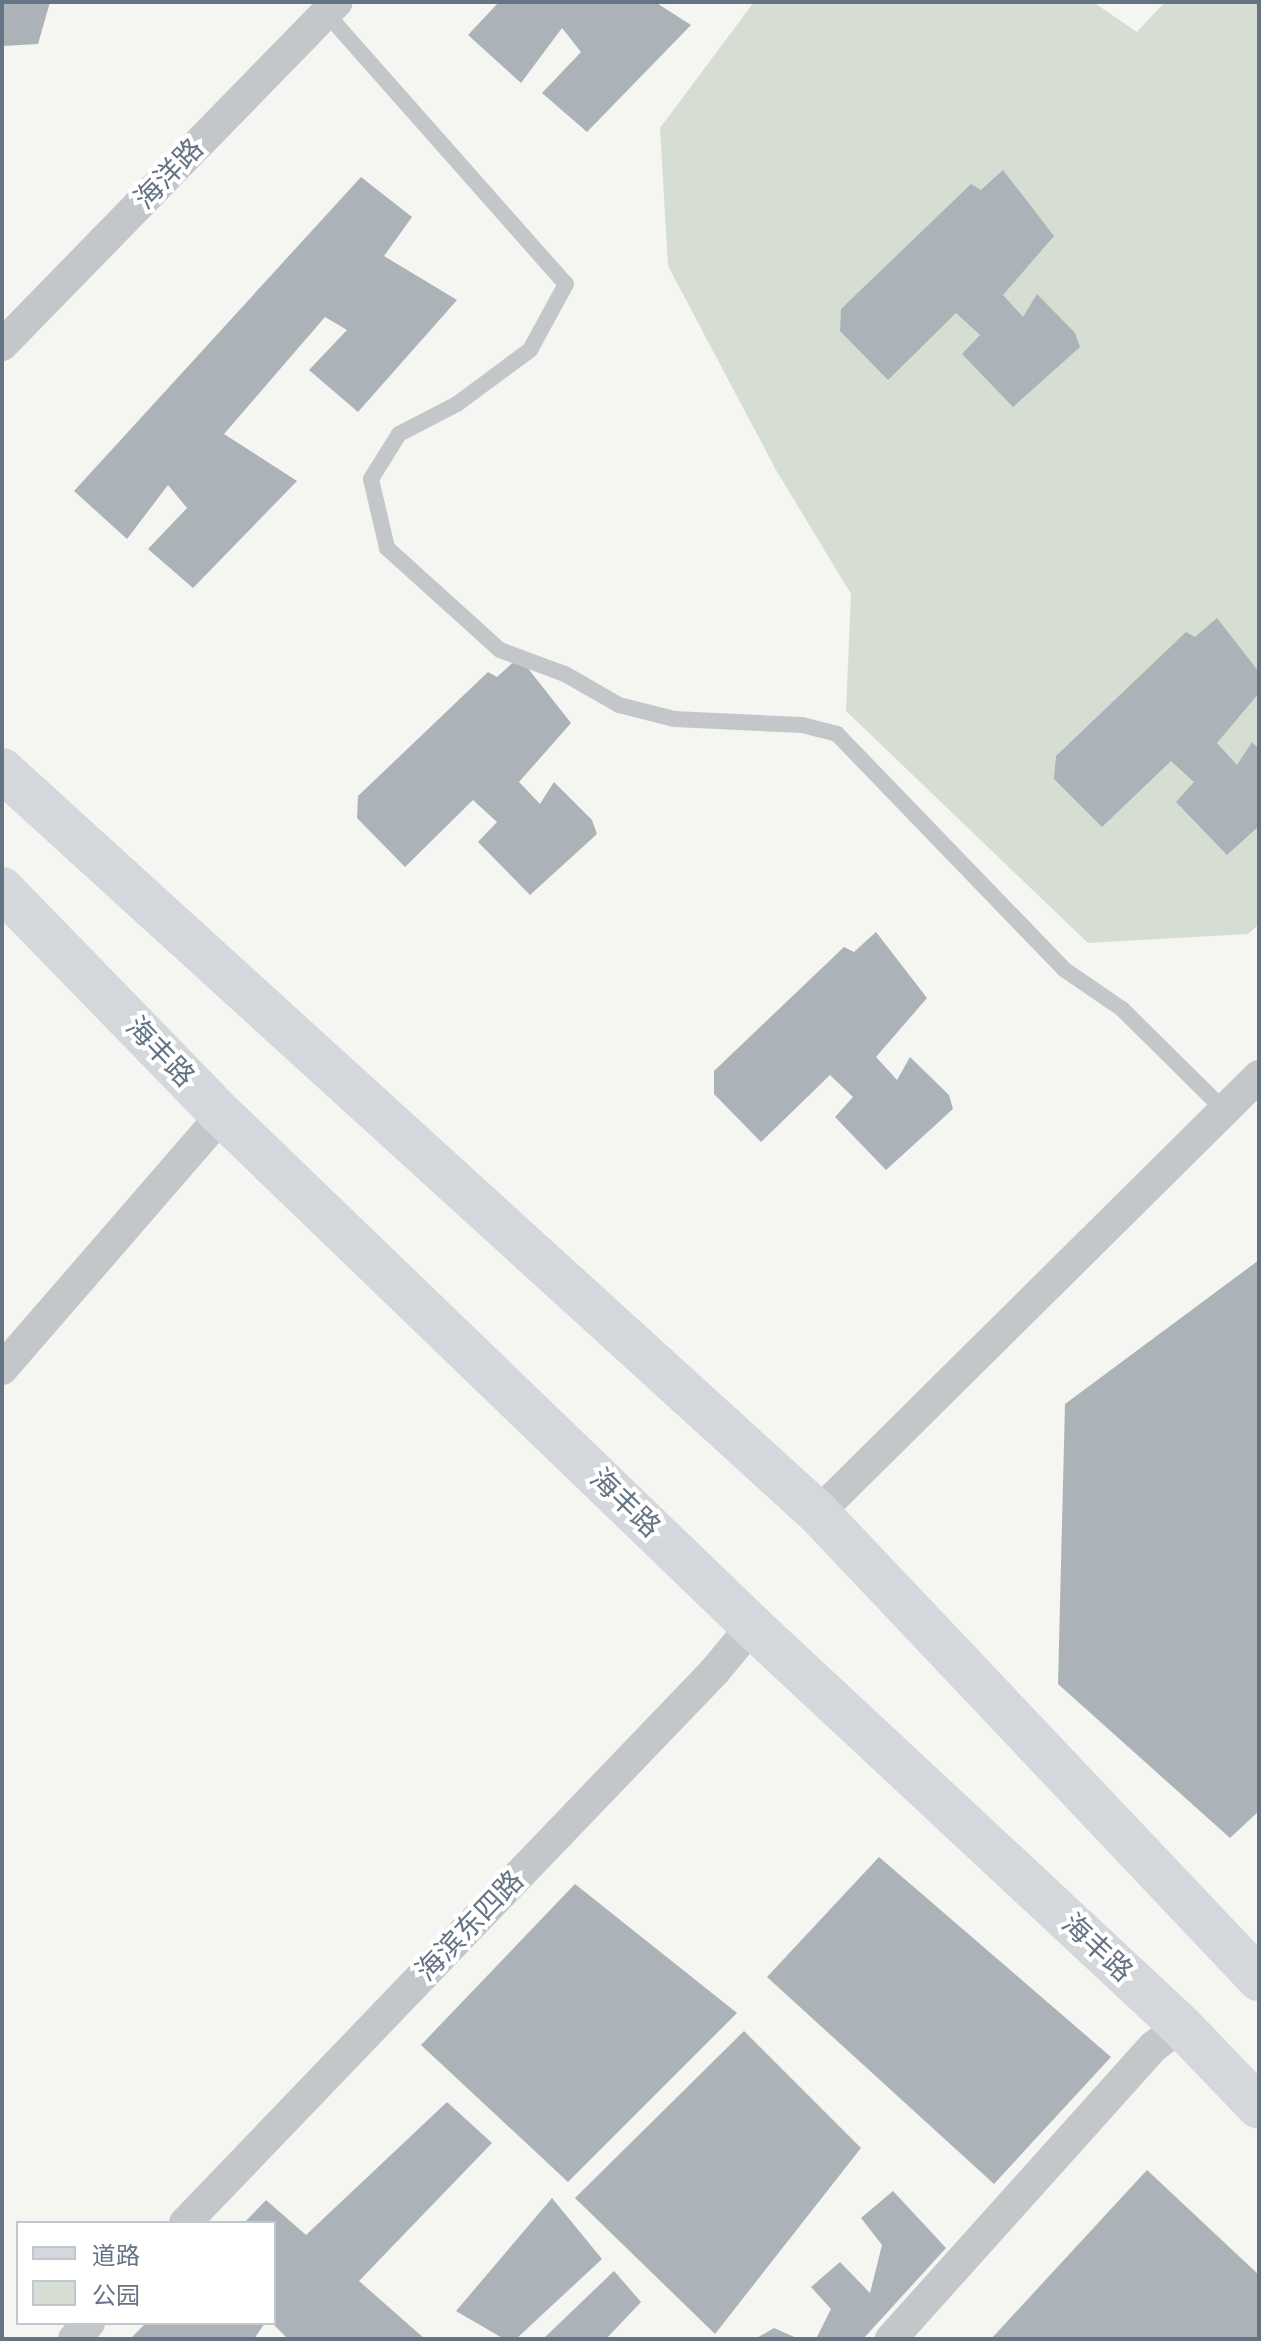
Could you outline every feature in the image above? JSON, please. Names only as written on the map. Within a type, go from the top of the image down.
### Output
[{"type":"main road","points":[[2,770],[818,1513],[1259,1979]]},
{"type":"main road","name":"海丰路","points":[[2,889],[222,1115],[752,1626],[1181,2026],[1259,2107]]},
{"type":"street","name":"海洋路","points":[[2,345],[331,8]]},
{"type":"street","points":[[818,1513],[1259,1076]]},
{"type":"street","points":[[2,1369],[222,1115]]},
{"type":"street","name":"海滨东四路","points":[[187,2221],[714,1672],[752,1626]]},
{"type":"street","points":[[891,2339],[1153,2047],[1181,2026]]},
{"type":"lane","points":[[331,8],[566,284],[530,350],[457,404],[399,434],[371,479],[387,548],[500,650],[565,674],[619,705],[674,719],[802,725],[837,734],[1065,970],[1122,1009],[1224,1110]]},
{"type":"green space","points":[[754,2],[1093,2],[1137,32],[1165,2],[1259,2],[1259,924],[1248,934],[1088,943],[846,711],[851,594],[776,470],[668,266],[660,128]]},
{"type":"building","points":[[2,2],[50,2],[38,44],[2,46]]},
{"type":"building","points":[[499,2],[655,2],[691,25],[587,132],[542,93],[581,52],[562,28],[521,83],[468,35]]},
{"type":"building","points":[[1003,170],[1054,236],[1003,295],[1023,317],[1037,294],[1075,333],[1080,347],[1013,407],[962,354],[980,335],[956,313],[888,380],[840,331],[841,309],[971,184],[981,190]]},
{"type":"building","points":[[361,177],[412,217],[384,256],[457,300],[358,412],[309,370],[347,330],[325,317],[224,434],[297,481],[193,588],[148,549],[187,508],[168,485],[127,539],[74,491]]},
{"type":"building","points":[[1217,618],[1259,672],[1259,693],[1217,743],[1237,765],[1252,742],[1259,749],[1259,826],[1227,855],[1176,802],[1194,782],[1171,761],[1102,827],[1054,779],[1056,756],[1186,632],[1195,637]]},
{"type":"building","points":[[519,657],[571,723],[519,782],[540,804],[554,782],[592,820],[597,834],[530,895],[478,842],[497,822],[473,800],[405,867],[357,818],[358,796],[488,672],[497,677]]},
{"type":"building","points":[[876,932],[927,998],[876,1057],[897,1080],[910,1057],[949,1095],[953,1109],[886,1170],[835,1117],[853,1097],[830,1075],[761,1142],[714,1094],[714,1071],[844,947],[854,952]]},
{"type":"building","points":[[1259,1260],[1259,1811],[1230,1838],[1058,1684],[1065,1404]]},
{"type":"building","points":[[879,1857],[1111,2057],[994,2184],[767,1977]]},
{"type":"building","points":[[575,1884],[737,2013],[568,2182],[421,2045]]},
{"type":"building","points":[[744,2031],[861,2148],[715,2334],[575,2198]]},
{"type":"building","points":[[447,2102],[492,2143],[359,2281],[425,2339],[288,2339],[274,2325],[276,2221],[246,2221],[266,2200],[306,2235]]},
{"type":"building","points":[[1147,2170],[1259,2275],[1259,2339],[991,2339]]},
{"type":"building","points":[[893,2191],[946,2248],[863,2339],[816,2339],[831,2309],[811,2287],[840,2262],[870,2293],[882,2245],[861,2218]]},
{"type":"building","points":[[552,2198],[602,2259],[516,2339],[504,2339],[456,2311]]},
{"type":"building","points":[[614,2271],[641,2302],[606,2339],[543,2339]]},
{"type":"building","points":[[144,2325],[264,2325],[254,2339],[130,2339]]},
{"type":"building","points":[[774,2328],[799,2339],[755,2339]]}]
